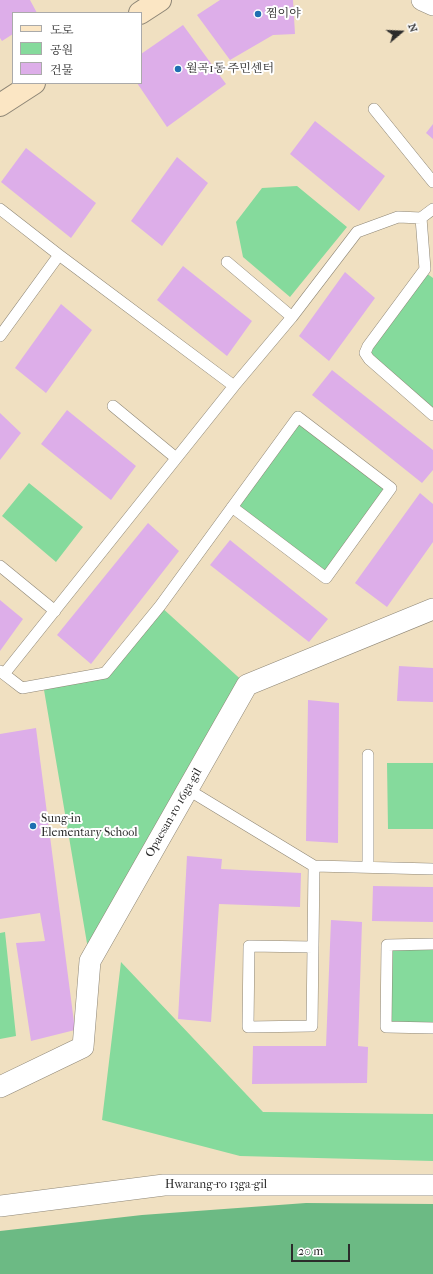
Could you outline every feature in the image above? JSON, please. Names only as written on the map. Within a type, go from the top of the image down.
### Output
[{"type":"main road","points":[[141,12],[159,0]]},
{"type":"main road","points":[[0,105],[32,84]]},
{"type":"street","points":[[422,0],[433,4]]},
{"type":"street","name":"Opaesan-ro 16ga-gil","points":[[0,1087],[83,1047],[90,960],[247,685],[433,609]]},
{"type":"street","name":"Hwarang-ro 13ga-gil","points":[[0,1206],[164,1185],[433,1185]]},
{"type":"lane","points":[[374,109],[433,182]]},
{"type":"lane","points":[[0,209],[234,386]]},
{"type":"lane","points":[[232,507],[326,578],[391,488],[298,417],[232,507],[160,606],[105,673],[22,688],[2,673],[55,611],[234,386],[292,317],[357,232],[398,217],[421,218],[433,209]]},
{"type":"lane","points":[[421,218],[429,271],[368,346],[365,353],[433,415]]},
{"type":"lane","points":[[0,336],[59,255]]},
{"type":"lane","points":[[227,262],[292,317]]},
{"type":"lane","points":[[113,406],[176,458]]},
{"type":"lane","points":[[0,566],[55,611]]},
{"type":"lane","points":[[368,755],[368,867]]},
{"type":"lane","points":[[187,790],[314,866],[433,869]]},
{"type":"lane","points":[[313,947],[248,946],[248,1027],[312,1026],[313,947],[314,866]]},
{"type":"lane","points":[[433,944],[387,945],[386,1020],[386,1027],[433,1028]]},
{"type":"green space","points":[[297,186],[347,227],[290,297],[243,257],[236,222],[262,188]]},
{"type":"green space","points":[[426,273],[433,278],[433,410],[366,352]]},
{"type":"green space","points":[[298,417],[391,488],[326,578],[232,507]]},
{"type":"green space","points":[[29,483],[83,527],[56,562],[2,516]]},
{"type":"green space","points":[[160,606],[247,685],[90,961],[43,684],[105,673]]},
{"type":"green space","points":[[387,763],[433,763],[433,829],[388,829]]},
{"type":"green space","points":[[5,932],[16,1036],[0,1039],[0,933]]},
{"type":"green space","points":[[433,944],[433,1028],[386,1027],[387,945]]},
{"type":"green space","points":[[121,962],[263,1112],[433,1114],[433,1161],[240,1156],[102,1120]]},
{"type":"green space","points":[[306,1203],[433,1204],[433,1274],[0,1274],[0,1231],[142,1215]]},
{"type":"building","points":[[0,0],[30,0],[36,12],[12,12],[12,35],[2,41],[0,38]]},
{"type":"building","points":[[220,0],[293,0],[295,34],[273,35],[230,60],[197,15]]},
{"type":"building","name":"월곡1동 주민센터","points":[[183,25],[226,84],[167,127],[138,84],[142,84],[142,53]]},
{"type":"building","points":[[315,121],[385,176],[359,211],[290,154]]},
{"type":"building","points":[[433,124],[433,139],[426,133]]},
{"type":"building","points":[[26,148],[96,203],[71,238],[1,182]]},
{"type":"building","points":[[177,157],[208,183],[162,246],[131,221]]},
{"type":"building","points":[[183,266],[252,321],[227,356],[157,300]]},
{"type":"building","points":[[345,272],[375,298],[329,361],[299,336]]},
{"type":"building","points":[[61,304],[92,330],[46,393],[15,368]]},
{"type":"building","points":[[332,370],[433,450],[433,470],[422,483],[312,395]]},
{"type":"building","points":[[67,410],[136,466],[111,500],[41,444]]},
{"type":"building","points":[[0,413],[21,433],[0,460]]},
{"type":"building","points":[[420,493],[433,504],[433,542],[387,607],[355,583]]},
{"type":"building","points":[[148,523],[179,551],[91,664],[57,635]]},
{"type":"building","points":[[230,540],[328,619],[309,642],[210,565]]},
{"type":"building","points":[[0,600],[23,619],[0,651]]},
{"type":"building","points":[[399,666],[433,668],[433,702],[397,701]]},
{"type":"building","points":[[308,700],[339,703],[338,843],[306,841]]},
{"type":"building","points":[[36,728],[75,1030],[31,1041],[16,943],[45,941],[40,913],[0,919],[0,734]]},
{"type":"building","points":[[187,856],[222,859],[221,869],[301,873],[300,907],[219,904],[211,1022],[178,1019]]},
{"type":"building","points":[[373,886],[433,887],[433,922],[372,921]]},
{"type":"building","points":[[331,920],[362,922],[358,1046],[368,1047],[367,1083],[252,1084],[253,1046],[326,1046]]},
{"type":"place","name":"찜이야","points":[[258,14]]},
{"type":"place","name":"월곡1동 주민센터","points":[[178,69]]},
{"type":"place","name":"Sung-in Elementary School","points":[[33,826]]}]
